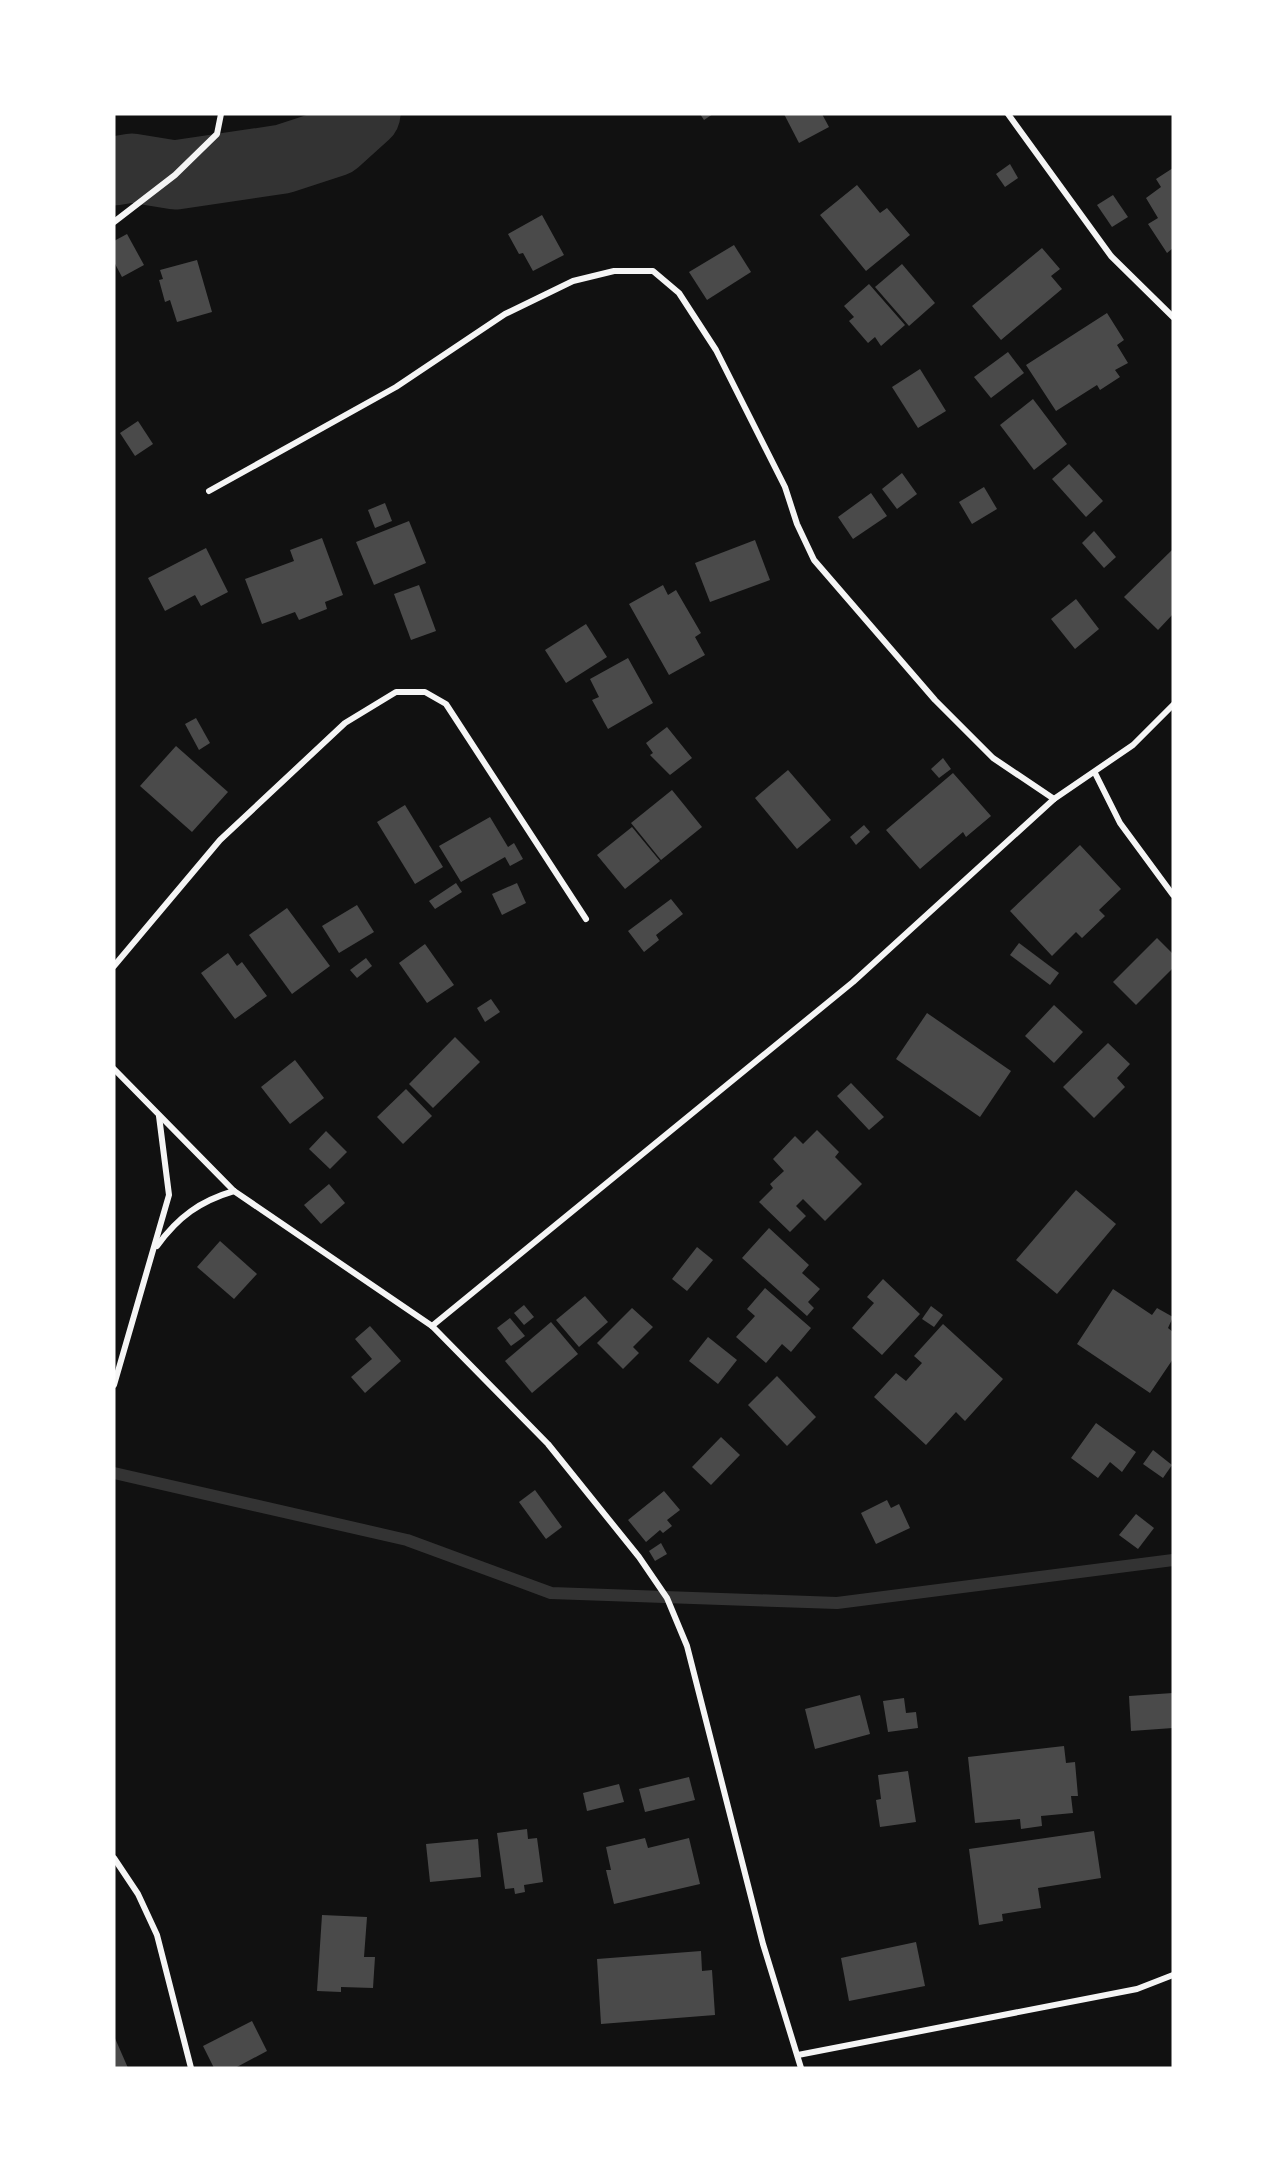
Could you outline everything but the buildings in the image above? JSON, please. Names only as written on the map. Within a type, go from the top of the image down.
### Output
[{"type":"street","points":[[114,222],[175,175],[217,134],[221,114]]},
{"type":"street","points":[[1008,114],[1111,256],[1173,318]]},
{"type":"street","points":[[209,491],[396,387],[505,314],[573,281],[614,271],[653,272],[679,293],[716,350],[785,487],[797,524],[814,560],[935,700],[993,758],[1054,800]]},
{"type":"street","points":[[114,966],[220,840],[345,723],[396,692],[425,692],[446,704],[586,918]]},
{"type":"street","points":[[432,1326],[853,982],[1054,800],[1133,745],[1173,705]]},
{"type":"street","points":[[1095,773],[1120,823],[1173,895]]},
{"type":"street","points":[[114,1069],[234,1191],[432,1326],[548,1444],[639,1557],[667,1598],[687,1646],[763,1944],[801,2068]]},
{"type":"street","points":[[114,1385],[119,1361],[169,1195],[159,1116]]},
{"type":"street","points":[[154,1251],[170,1228],[187,1212],[209,1199],[234,1191]]},
{"type":"street","points":[[114,1858],[138,1894],[157,1935],[191,2068]]},
{"type":"street","points":[[798,2055],[1137,1989],[1173,1975]]},
{"type":"waterway","points":[[114,171],[132,168],[175,175],[283,159],[335,142],[366,114]]},
{"type":"waterway","points":[[114,1473],[407,1540],[551,1593],[837,1603],[1173,1560]]}]
